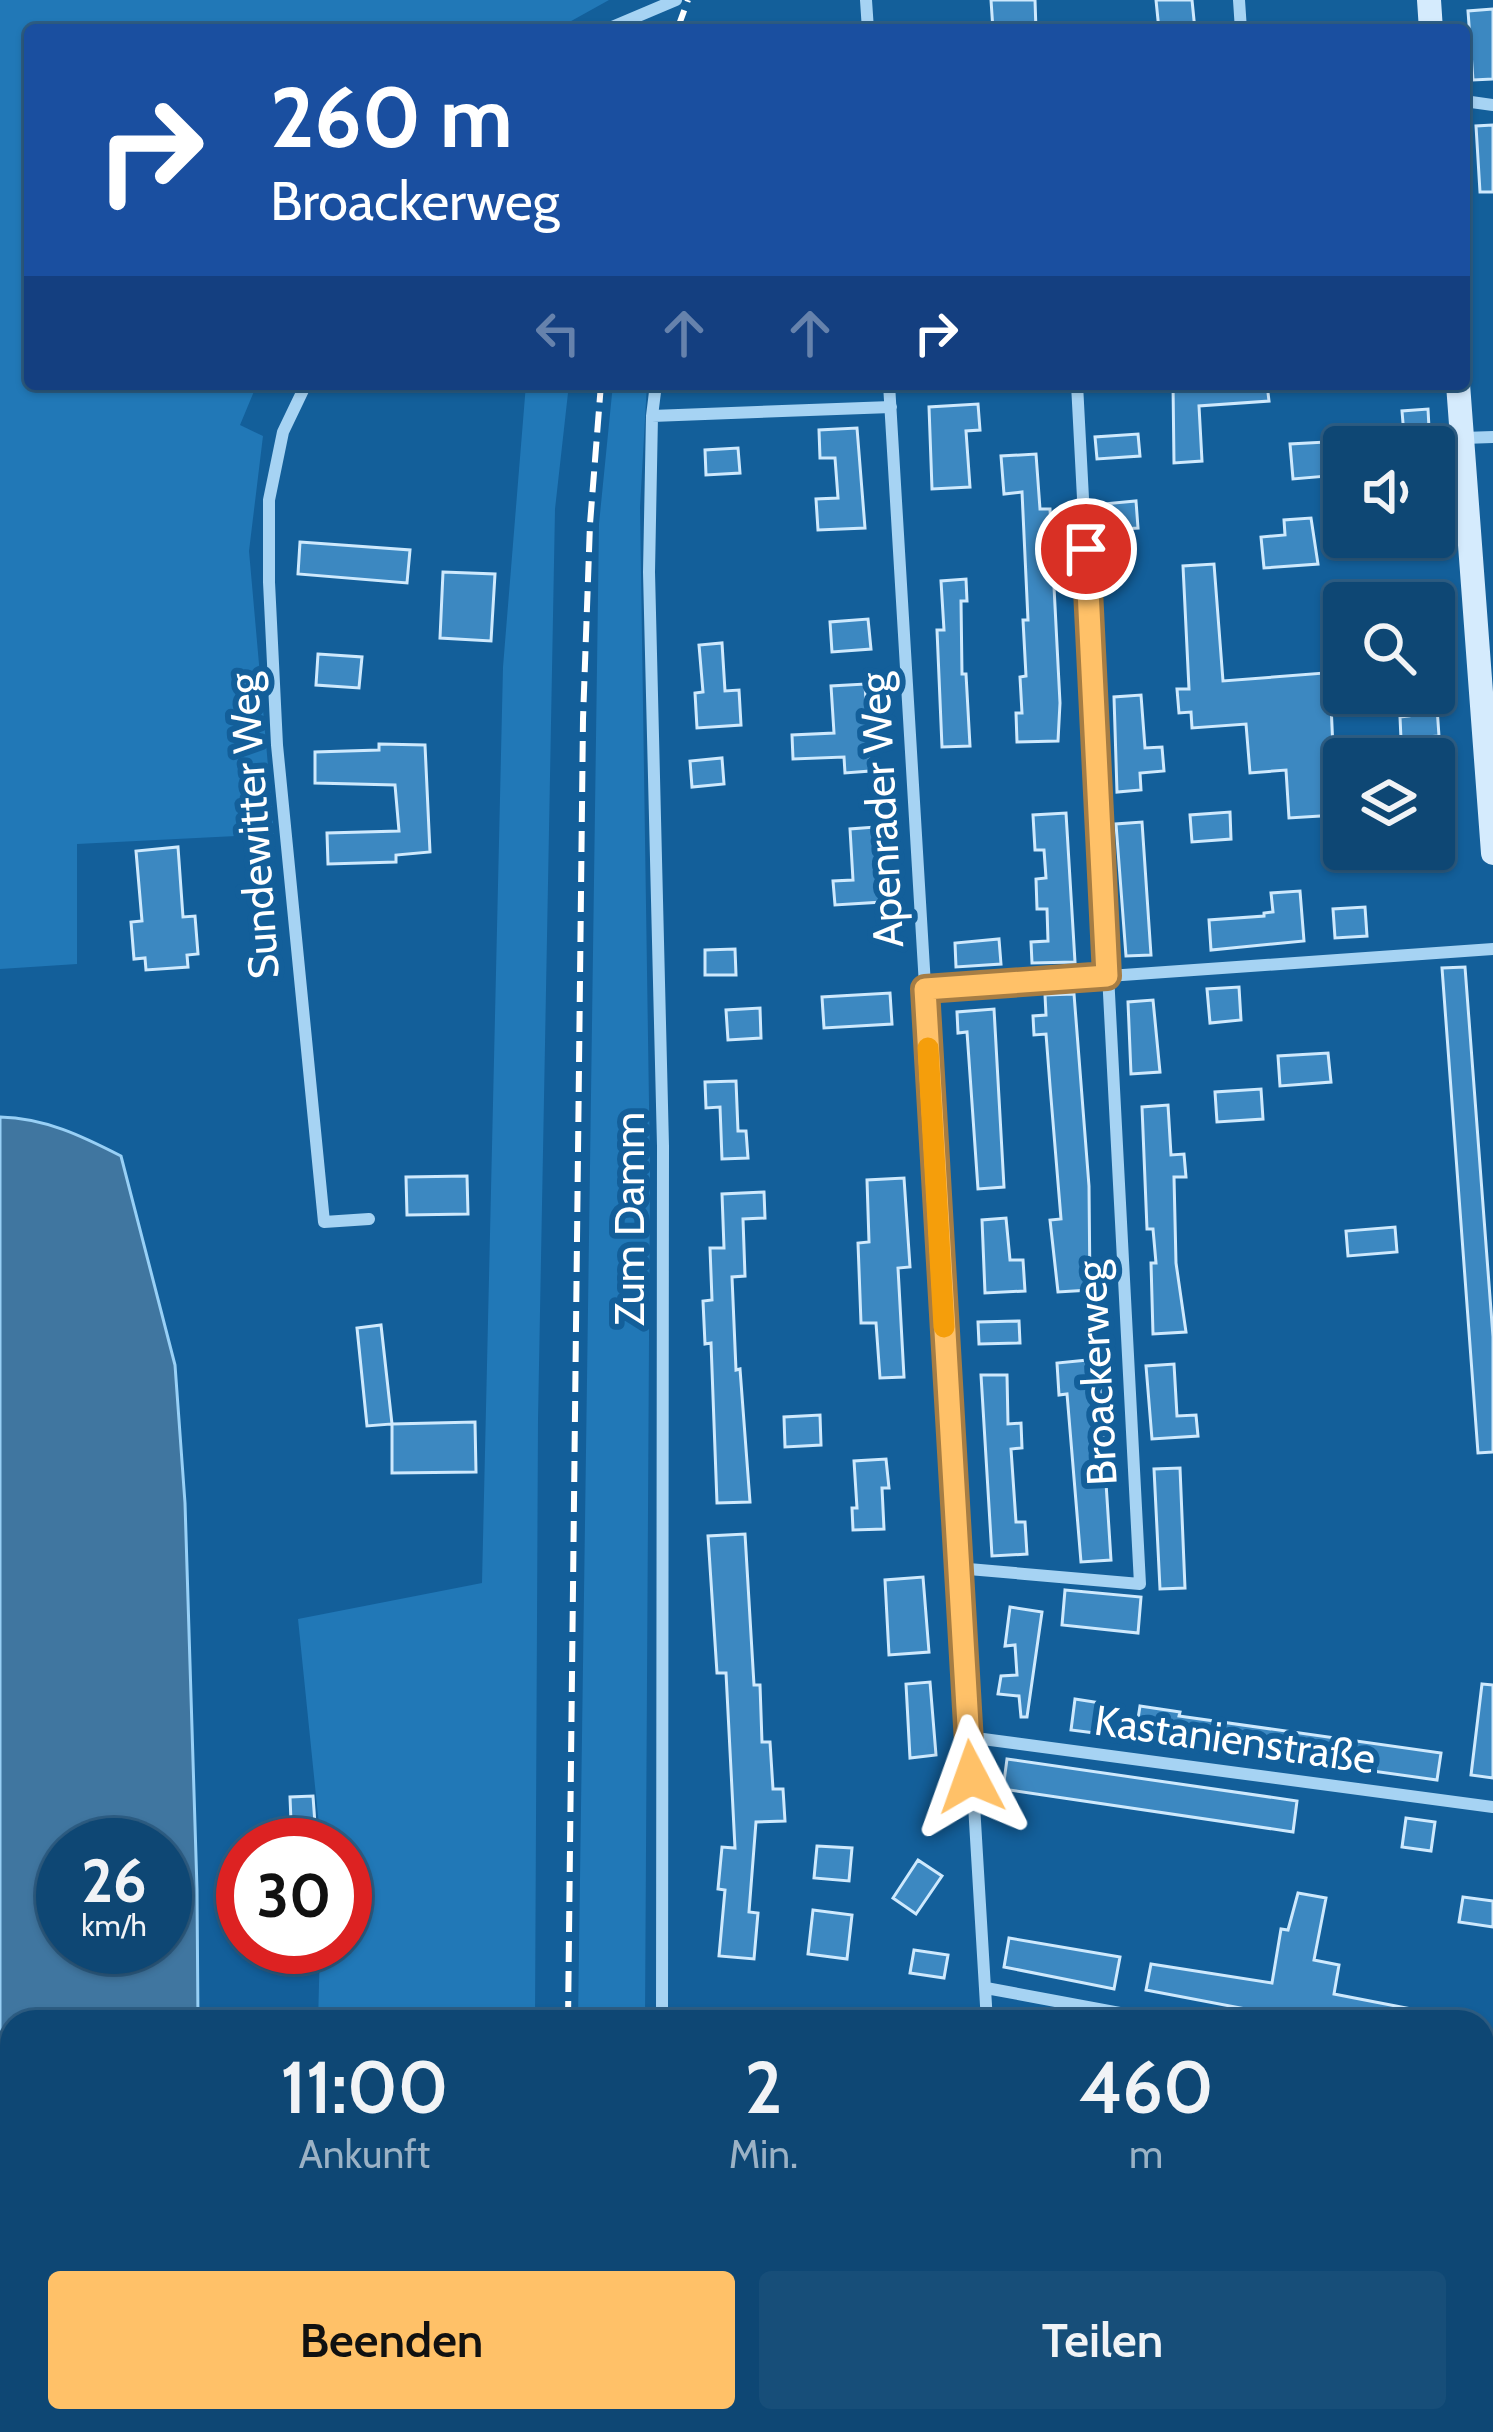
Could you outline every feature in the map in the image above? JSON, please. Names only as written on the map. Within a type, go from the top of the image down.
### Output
[{"type":"street","points":[[619,24],[676,0]]},
{"type":"street","name":"Sundewitter Weg","points":[[303,390],[283,432],[268,500],[277,745],[324,1222],[369,1219]]},
{"type":"street","name":"Zum Damm","points":[[655,390],[649,572],[663,1146],[662,2010]]},
{"type":"street","name":"Apenrader Weg","points":[[889,390],[987,2010]]},
{"type":"street","name":"Broackerweg","points":[[957,1568],[1140,1584],[1077,390]]},
{"type":"street","points":[[1458,390],[1493,853]]},
{"type":"street","points":[[652,416],[890,407]]},
{"type":"street","points":[[1462,438],[1493,436]]},
{"type":"street","points":[[925,989],[1493,949]]},
{"type":"street","name":"Kastanienstraße","points":[[968,1737],[1493,1807]]},
{"type":"street","points":[[986,1988],[1104,2010]]},
{"type":"shaded area","points":[[0,0],[609,0],[566,24],[24,24],[24,390],[255,390],[240,425],[263,436],[249,551],[274,834],[77,844],[77,964],[0,969]]},
{"type":"shaded area","points":[[526,390],[568,390],[555,509],[538,1419],[535,2010],[318,2010],[319,1974],[372,1974],[372,1818],[318,1818],[298,1619],[482,1583],[503,667]]},
{"type":"shaded area","points":[[612,390],[647,390],[640,507],[650,1170],[645,2010],[578,2010],[599,524]]},
{"type":"shaded area","points":[[0,1117],[48,1125],[121,1156],[175,1365],[185,1503],[198,2010],[0,2010]]},
{"type":"building","points":[[991,0],[1035,0],[1036,24],[993,24]]},
{"type":"building","points":[[1156,0],[1192,0],[1194,24],[1158,24]]},
{"type":"building","points":[[1493,9],[1493,79],[1473,80],[1468,11]]},
{"type":"building","points":[[1493,125],[1493,192],[1480,192],[1476,126]]},
{"type":"building","points":[[1173,390],[1268,390],[1269,401],[1199,406],[1202,461],[1174,463]]},
{"type":"building","points":[[978,404],[980,430],[966,431],[970,487],[932,489],[929,407]]},
{"type":"building","points":[[1428,409],[1429,426],[1403,426],[1402,411]]},
{"type":"building","points":[[857,428],[865,528],[818,530],[816,499],[838,498],[835,458],[820,458],[819,430]]},
{"type":"building","points":[[1138,434],[1140,456],[1097,459],[1095,437]]},
{"type":"building","points":[[1323,442],[1323,476],[1293,479],[1290,444]]},
{"type":"building","points":[[738,448],[740,473],[706,475],[705,450]]},
{"type":"building","points":[[1036,454],[1040,509],[1050,509],[1058,741],[1017,742],[1016,713],[1022,713],[1020,677],[1026,676],[1023,620],[1028,620],[1022,492],[1004,494],[1001,456]]},
{"type":"building","points":[[1136,501],[1138,528],[1105,530],[1103,504]]},
{"type":"building","points":[[1311,518],[1318,564],[1264,568],[1261,537],[1285,535],[1284,520]]},
{"type":"building","points":[[300,542],[410,550],[407,583],[298,574]]},
{"type":"building","points":[[1214,564],[1223,681],[1323,673],[1323,714],[1331,714],[1333,738],[1323,738],[1323,816],[1289,818],[1286,770],[1250,773],[1246,724],[1192,728],[1191,712],[1179,713],[1177,689],[1189,689],[1183,566]]},
{"type":"building","points":[[443,572],[495,574],[491,641],[440,638]]},
{"type":"building","points":[[966,579],[967,601],[961,601],[962,674],[966,674],[970,746],[942,747],[937,630],[944,630],[941,581]]},
{"type":"building","points":[[868,619],[871,649],[832,652],[830,622]]},
{"type":"building","points":[[722,643],[725,691],[739,690],[741,725],[697,728],[695,693],[703,692],[699,645]]},
{"type":"building","points":[[318,654],[362,657],[359,688],[316,685]]},
{"type":"building","points":[[865,684],[870,771],[845,773],[844,757],[793,759],[792,735],[834,733],[831,686]]},
{"type":"building","points":[[1141,695],[1145,748],[1162,747],[1164,771],[1140,773],[1141,790],[1117,792],[1114,697]]},
{"type":"building","points":[[1437,714],[1439,736],[1401,738],[1400,717]]},
{"type":"building","points":[[379,744],[425,745],[430,852],[396,855],[396,862],[328,864],[327,833],[399,831],[395,785],[315,783],[315,752],[379,750]]},
{"type":"building","points":[[722,758],[724,784],[692,787],[690,761]]},
{"type":"building","points":[[1230,812],[1231,839],[1192,842],[1190,815]]},
{"type":"building","points":[[1066,813],[1075,962],[1032,963],[1031,942],[1048,941],[1047,909],[1037,909],[1036,879],[1046,878],[1044,850],[1035,850],[1033,815]]},
{"type":"building","points":[[1142,822],[1151,955],[1126,956],[1116,824]]},
{"type":"building","points":[[875,827],[882,902],[835,905],[833,881],[853,880],[850,829]]},
{"type":"building","points":[[178,847],[183,917],[195,916],[198,954],[187,955],[188,967],[146,970],[145,958],[134,959],[131,922],[142,921],[136,851]]},
{"type":"building","points":[[1300,891],[1304,941],[1211,950],[1209,920],[1264,916],[1273,912],[1271,893]]},
{"type":"building","points":[[1365,907],[1367,936],[1335,938],[1333,909]]},
{"type":"building","points":[[999,939],[1001,964],[956,967],[955,943]]},
{"type":"building","points":[[735,949],[736,975],[705,975],[705,950]]},
{"type":"building","points":[[1465,967],[1493,1337],[1493,1452],[1478,1453],[1442,968]]},
{"type":"building","points":[[1239,987],[1241,1020],[1210,1023],[1207,989]]},
{"type":"building","points":[[890,993],[892,1024],[824,1028],[822,997]]},
{"type":"building","points":[[1074,994],[1089,1186],[1090,1290],[1058,1292],[1050,1220],[1061,1219],[1046,1034],[1034,1035],[1033,1016],[1046,1015],[1045,995]]},
{"type":"building","points":[[1153,1000],[1160,1072],[1131,1074],[1128,1002]]},
{"type":"building","points":[[760,1008],[761,1038],[728,1040],[726,1010]]},
{"type":"building","points":[[994,1009],[1004,1187],[978,1189],[967,1032],[958,1033],[957,1012]]},
{"type":"building","points":[[1328,1053],[1331,1082],[1280,1086],[1278,1056]]},
{"type":"building","points":[[736,1081],[738,1131],[746,1131],[748,1158],[722,1159],[720,1107],[706,1108],[705,1082]]},
{"type":"building","points":[[1261,1089],[1263,1119],[1217,1122],[1215,1092]]},
{"type":"building","points":[[1168,1105],[1171,1155],[1184,1154],[1186,1177],[1174,1177],[1176,1263],[1186,1332],[1153,1334],[1151,1263],[1156,1263],[1153,1229],[1147,1229],[1142,1107]]},
{"type":"building","points":[[467,1176],[468,1214],[407,1215],[406,1177]]},
{"type":"building","points":[[904,1178],[910,1267],[898,1268],[904,1377],[880,1378],[876,1323],[861,1323],[858,1243],[869,1242],[867,1180]]},
{"type":"building","points":[[764,1192],[765,1218],[743,1219],[745,1276],[732,1277],[750,1502],[717,1503],[711,1343],[705,1344],[703,1301],[712,1300],[710,1248],[724,1248],[722,1194]]},
{"type":"building","points":[[1006,1218],[1010,1260],[1023,1260],[1025,1291],[985,1293],[982,1220]]},
{"type":"building","points":[[1395,1227],[1397,1252],[1348,1256],[1346,1231]]},
{"type":"building","points":[[1019,1321],[1020,1343],[979,1344],[978,1322]]},
{"type":"building","points":[[381,1325],[392,1424],[367,1426],[357,1328]]},
{"type":"building","points":[[1098,1359],[1111,1560],[1081,1562],[1067,1394],[1059,1395],[1057,1363]]},
{"type":"building","points":[[1174,1364],[1177,1416],[1196,1415],[1198,1436],[1152,1439],[1146,1366]]},
{"type":"building","points":[[981,1375],[1007,1375],[1008,1424],[1021,1423],[1022,1448],[1011,1449],[1016,1522],[1025,1522],[1027,1554],[992,1556]]},
{"type":"building","points":[[820,1415],[821,1445],[785,1447],[784,1417]]},
{"type":"building","points":[[475,1422],[476,1472],[392,1473],[392,1424]]},
{"type":"building","points":[[886,1459],[889,1488],[882,1488],[884,1529],[853,1530],[852,1508],[857,1508],[854,1461]]},
{"type":"building","points":[[1180,1468],[1185,1588],[1160,1589],[1154,1469]]},
{"type":"building","points":[[745,1534],[754,1685],[760,1685],[762,1742],[770,1742],[773,1789],[783,1789],[785,1821],[756,1822],[749,1912],[758,1913],[754,1959],[719,1956],[725,1890],[718,1889],[722,1847],[735,1848],[726,1673],[717,1673],[708,1536]]},
{"type":"building","points":[[923,1577],[929,1652],[889,1655],[885,1580]]},
{"type":"building","points":[[1065,1590],[1141,1597],[1138,1633],[1062,1625]]},
{"type":"building","points":[[1010,1607],[1042,1612],[1027,1717],[1021,1717],[1019,1696],[998,1694],[1001,1676],[1017,1675],[1015,1645],[1005,1646]]},
{"type":"building","points":[[930,1682],[936,1755],[910,1758],[906,1684]]},
{"type":"building","points":[[1482,1684],[1493,1685],[1493,1778],[1471,1775]]},
{"type":"building","points":[[1075,1699],[1107,1704],[1103,1734],[1071,1730]]},
{"type":"building","points":[[1140,1706],[1180,1712],[1179,1716],[1441,1753],[1437,1780],[1135,1738]]},
{"type":"building","points":[[1007,1759],[1297,1801],[1293,1832],[1003,1789]]},
{"type":"building","points":[[313,1796],[315,1818],[291,1818],[290,1797]]},
{"type":"building","points":[[1406,1818],[1435,1822],[1431,1851],[1402,1847]]},
{"type":"building","points":[[817,1846],[852,1848],[849,1881],[814,1878]]},
{"type":"building","points":[[918,1860],[942,1876],[916,1914],[893,1898]]},
{"type":"building","points":[[1298,1893],[1326,1898],[1314,1960],[1339,1965],[1334,1994],[1417,2010],[1251,2010],[1146,1990],[1151,1964],[1272,1983],[1281,1929],[1288,1930]]},
{"type":"building","points":[[1463,1897],[1493,1901],[1493,1927],[1459,1922]]},
{"type":"building","points":[[813,1910],[852,1915],[847,1959],[808,1954]]},
{"type":"building","points":[[1009,1938],[1120,1957],[1114,1989],[1004,1967]]},
{"type":"building","points":[[914,1950],[948,1955],[944,1978],[910,1973]]},
{"type":"railway","points":[[679,24],[688,0]]},
{"type":"railway","points":[[568,2010],[583,719],[601,390]]},
{"type":"slow traffic","points":[[928,1048],[944,1327]]},
{"type":"route","points":[[971,1777],[925,989],[1107,976],[1086,549]]}]
